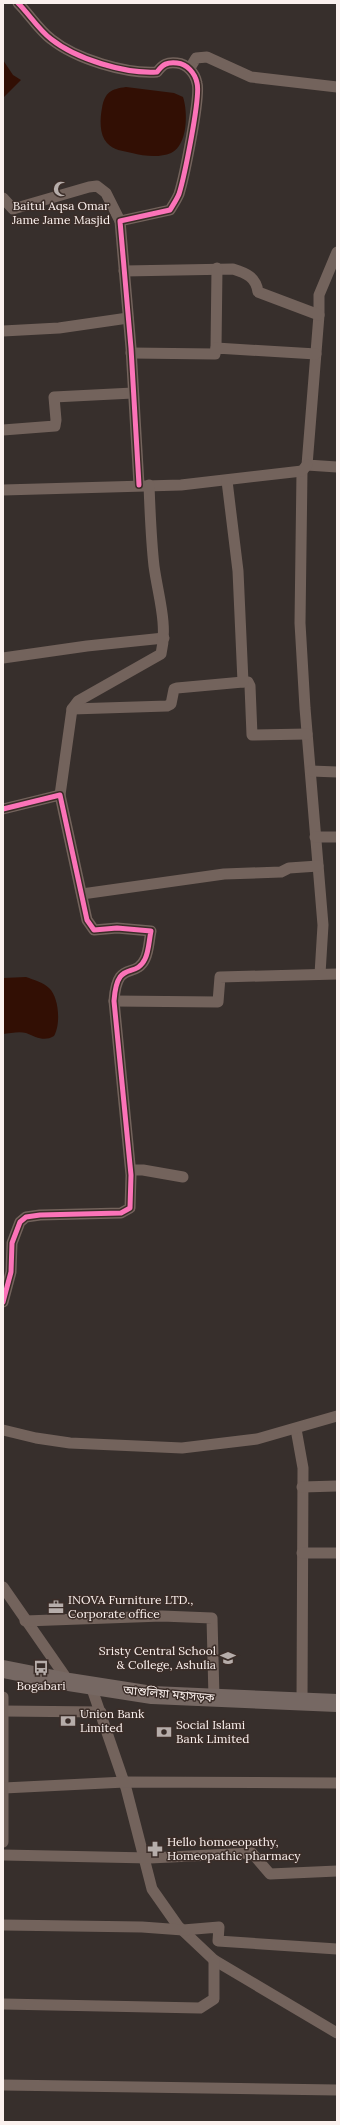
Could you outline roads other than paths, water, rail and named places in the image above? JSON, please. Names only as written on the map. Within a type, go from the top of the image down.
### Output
[{"type":"highway","name":"আশুলিয়া মহাসড়ক","points":[[3,1669],[91,1686],[152,1695],[302,1703],[337,1703]]},
{"type":"street","points":[[18,3],[50,39],[74,52],[113,67],[142,73],[157,72],[168,62],[180,64],[190,68],[198,83],[189,146],[179,195],[170,210],[120,221]]},
{"type":"street","points":[[190,68],[196,58],[207,57],[251,77],[337,87]]},
{"type":"street","points":[[3,198],[13,209],[89,186],[96,186],[106,193],[120,221],[133,393],[154,565],[163,616],[164,638],[161,654],[78,701],[72,709],[60,795],[87,920],[94,930],[117,928],[151,931],[145,960],[138,966],[120,975],[115,983],[114,1001],[131,1170],[130,1208],[121,1213],[40,1215],[26,1217],[20,1222],[12,1242],[11,1272],[3,1302]]},
{"type":"street","points":[[320,974],[323,925],[307,734],[300,623],[304,468],[316,354],[319,295],[337,252]]},
{"type":"street","points":[[124,272],[217,268],[233,269],[248,274],[257,283],[258,292],[319,314]]},
{"type":"street","points":[[131,353],[215,354],[217,268]]},
{"type":"street","points":[[3,331],[59,328],[128,318]]},
{"type":"street","points":[[216,348],[316,354]]},
{"type":"street","points":[[3,430],[55,426],[56,420],[53,398],[55,397],[133,393]]},
{"type":"street","points":[[3,490],[228,481],[304,468],[337,467]]},
{"type":"street","points":[[228,481],[238,571],[244,682]]},
{"type":"street","points":[[3,658],[87,646],[164,638]]},
{"type":"street","points":[[72,709],[167,706],[171,704],[174,689],[177,688],[248,682],[250,686],[252,735],[307,734]]},
{"type":"street","points":[[311,772],[337,772]]},
{"type":"street","points":[[3,809],[60,795]]},
{"type":"street","points":[[315,837],[337,837]]},
{"type":"street","points":[[82,894],[224,874],[281,872],[289,868],[318,866]]},
{"type":"street","points":[[114,1001],[218,1002],[220,977],[337,974]]},
{"type":"street","points":[[131,1170],[143,1170],[182,1177]]},
{"type":"street","points":[[3,1430],[36,1438],[70,1443],[182,1448],[257,1439],[337,1416]]},
{"type":"street","points":[[296,1429],[303,1468],[302,1703]]},
{"type":"street","points":[[302,1487],[337,1486]]},
{"type":"street","points":[[302,1553],[337,1553]]},
{"type":"street","points":[[5,1592],[69,1682]]},
{"type":"street","points":[[25,1621],[162,1616],[212,1618],[214,1698]]},
{"type":"street","points":[[91,1686],[125,1782],[152,1889],[183,1930],[214,1960],[337,2033]]},
{"type":"street","points":[[3,1697],[3,1842]]},
{"type":"street","points":[[3,1711],[101,1712]]},
{"type":"street","points":[[4,1788],[125,1782],[337,1783]]},
{"type":"street","points":[[3,1855],[145,1858],[252,1854],[270,1874],[337,1872]]},
{"type":"street","points":[[3,1925],[142,1927],[183,1930],[219,1928],[218,1941],[337,1949]]},
{"type":"street","points":[[3,2004],[200,2008],[214,2000],[214,1960]]},
{"type":"street","points":[[3,2085],[337,2090]]},
{"type":"place","name":"Baitul Aqsa Omar Jame Jame Masjid","points":[[61,189]]},
{"type":"place","name":"INOVA Furniture LTD., Corporate office","points":[[56,1607]]},
{"type":"place","name":"Sristy Central School & College, Ashulia","points":[[228,1658]]},
{"type":"place","name":"Bogabari","points":[[41,1668]]},
{"type":"place","name":"Union Bank Limited","points":[[68,1721]]},
{"type":"place","name":"Social Islami Bank Limited","points":[[164,1732]]},
{"type":"place","name":"Hello homoeopathy, Homeopathic pharmacy","points":[[155,1849]]}]
